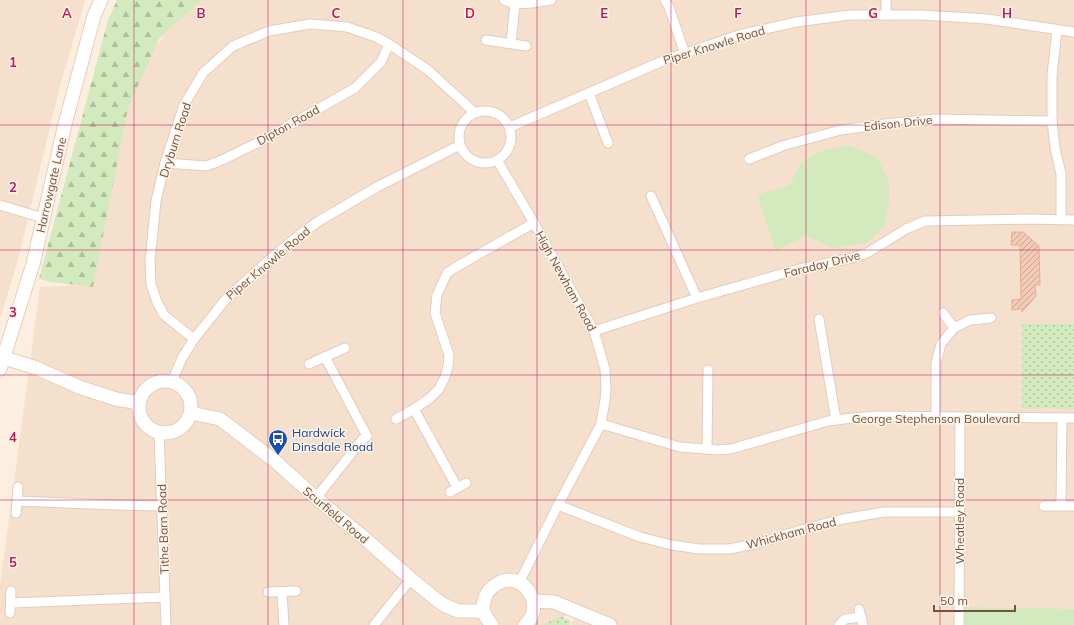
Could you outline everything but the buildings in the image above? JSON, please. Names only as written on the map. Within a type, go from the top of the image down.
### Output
[{"type":"street","name":"Harrowgate Lane","points":[[2,363],[33,264],[67,117],[94,16],[101,0]]},
{"type":"street","points":[[504,0],[515,4],[551,0]]},
{"type":"street","points":[[665,0],[669,7],[685,54]]},
{"type":"street","points":[[886,0],[886,14]]},
{"type":"street","points":[[510,43],[515,4]]},
{"type":"street","name":"Piper Knowle Road","points":[[510,127],[665,60],[739,35],[796,22],[850,15],[921,15],[987,19],[1074,32]]},
{"type":"street","name":"Dryburn Road","points":[[194,339],[164,315],[156,302],[151,284],[150,261],[156,201],[165,163],[184,105],[203,73],[234,46],[269,31],[310,24],[347,27],[376,37],[428,70],[476,113]]},
{"type":"street","points":[[1057,30],[1052,76],[1052,121],[1061,174],[1061,220]]},
{"type":"street","points":[[486,40],[526,46]]},
{"type":"street","name":"Dipton Road","points":[[165,163],[206,166],[220,161],[263,140],[355,88],[381,62],[389,44]]},
{"type":"street","points":[[589,94],[608,143]]},
{"type":"street","points":[[484,111],[497,114],[504,119],[510,127],[512,136],[510,145],[504,155],[497,160],[485,163],[476,161],[468,157],[462,150],[459,136],[461,127],[468,118],[476,113],[484,111]]},
{"type":"street","name":"Edison Drive","points":[[749,159],[785,145],[841,130],[885,124],[935,119],[1052,121]]},
{"type":"street","name":"Piper Knowle Road","points":[[172,382],[182,358],[194,339],[225,300],[271,258],[313,225],[377,187],[460,145]]},
{"type":"street","name":"High Newham Road","points":[[497,160],[594,331],[605,369],[606,394],[601,424],[519,583]]},
{"type":"street","points":[[651,196],[697,298]]},
{"type":"street","points":[[0,205],[43,218]]},
{"type":"street","name":"Faraday Drive","points":[[594,331],[697,298],[799,269],[848,259],[867,253],[906,229],[925,221],[1074,220]]},
{"type":"street","points":[[396,419],[430,398],[439,389],[445,377],[449,355],[435,313],[437,295],[447,273],[534,223]]},
{"type":"street","points":[[943,313],[954,328]]},
{"type":"street","points":[[936,417],[936,363],[941,344],[954,328],[970,320],[991,318]]},
{"type":"street","points":[[819,319],[836,420]]},
{"type":"street","points":[[309,364],[345,348]]},
{"type":"street","points":[[316,498],[362,440],[367,436],[325,357]]},
{"type":"street","points":[[2,363],[34,367],[79,387],[116,399],[139,403]]},
{"type":"street","points":[[707,449],[708,370]]},
{"type":"street","points":[[163,381],[172,382],[181,386],[188,394],[191,403],[190,413],[184,425],[179,429],[166,433],[150,428],[143,422],[139,403],[147,388],[155,383],[163,381]]},
{"type":"street","points":[[414,409],[458,487]]},
{"type":"street","name":"Scurfield Road","points":[[190,413],[220,419],[274,461],[442,604],[458,611],[482,610]]},
{"type":"street","name":"George Stephenson Boulevard","points":[[601,424],[680,447],[718,450],[731,449],[828,421],[877,416],[1074,418]]},
{"type":"street","name":"Wheatley Road","points":[[959,625],[960,418]]},
{"type":"street","points":[[1061,506],[1062,418]]},
{"type":"street","name":"Tithe Barn Road","points":[[159,432],[166,625]]},
{"type":"street","points":[[16,513],[18,487]]},
{"type":"street","points":[[17,501],[162,506]]},
{"type":"street","name":"Whickham Road","points":[[558,505],[640,537],[672,545],[699,549],[729,548],[755,544],[843,519],[884,512],[959,512]]},
{"type":"street","points":[[1044,506],[1074,506]]},
{"type":"street","points":[[374,625],[411,579]]},
{"type":"street","points":[[492,625],[485,618],[482,610],[484,598],[490,588],[498,583],[509,580],[519,583],[531,595],[533,601],[533,614],[525,625]]},
{"type":"street","points":[[10,613],[11,591]]},
{"type":"street","points":[[268,592],[296,591]]},
{"type":"street","points":[[282,592],[284,625]]},
{"type":"street","points":[[11,603],[165,597]]},
{"type":"street","points":[[533,601],[554,602],[610,625]]},
{"type":"street","points":[[839,625],[845,619],[861,617]]},
{"type":"shaded area","points":[[0,0],[85,0],[60,86],[18,260],[0,319]]},
{"type":"shaded area","points":[[192,0],[1074,0],[1074,625],[571,625],[577,611],[545,625],[0,625],[0,586],[40,287],[84,285],[131,77]]},
{"type":"green space","points":[[117,0],[201,0],[159,39],[128,108],[93,287],[51,282],[39,279],[108,20]]},
{"type":"green space","points":[[848,145],[877,157],[889,181],[889,202],[885,225],[867,243],[832,248],[805,235],[776,252],[757,195],[790,185],[800,164],[818,152]]},
{"type":"green space","points":[[1022,324],[1074,324],[1074,409],[1022,408]]},
{"type":"green space","points":[[963,607],[1074,609],[1074,625],[964,625]]},
{"type":"green space","points":[[561,616],[571,621],[569,625],[543,625]]},
{"type":"place","name":"Hardwick Dinsdale Road","points":[[278,456]]}]
